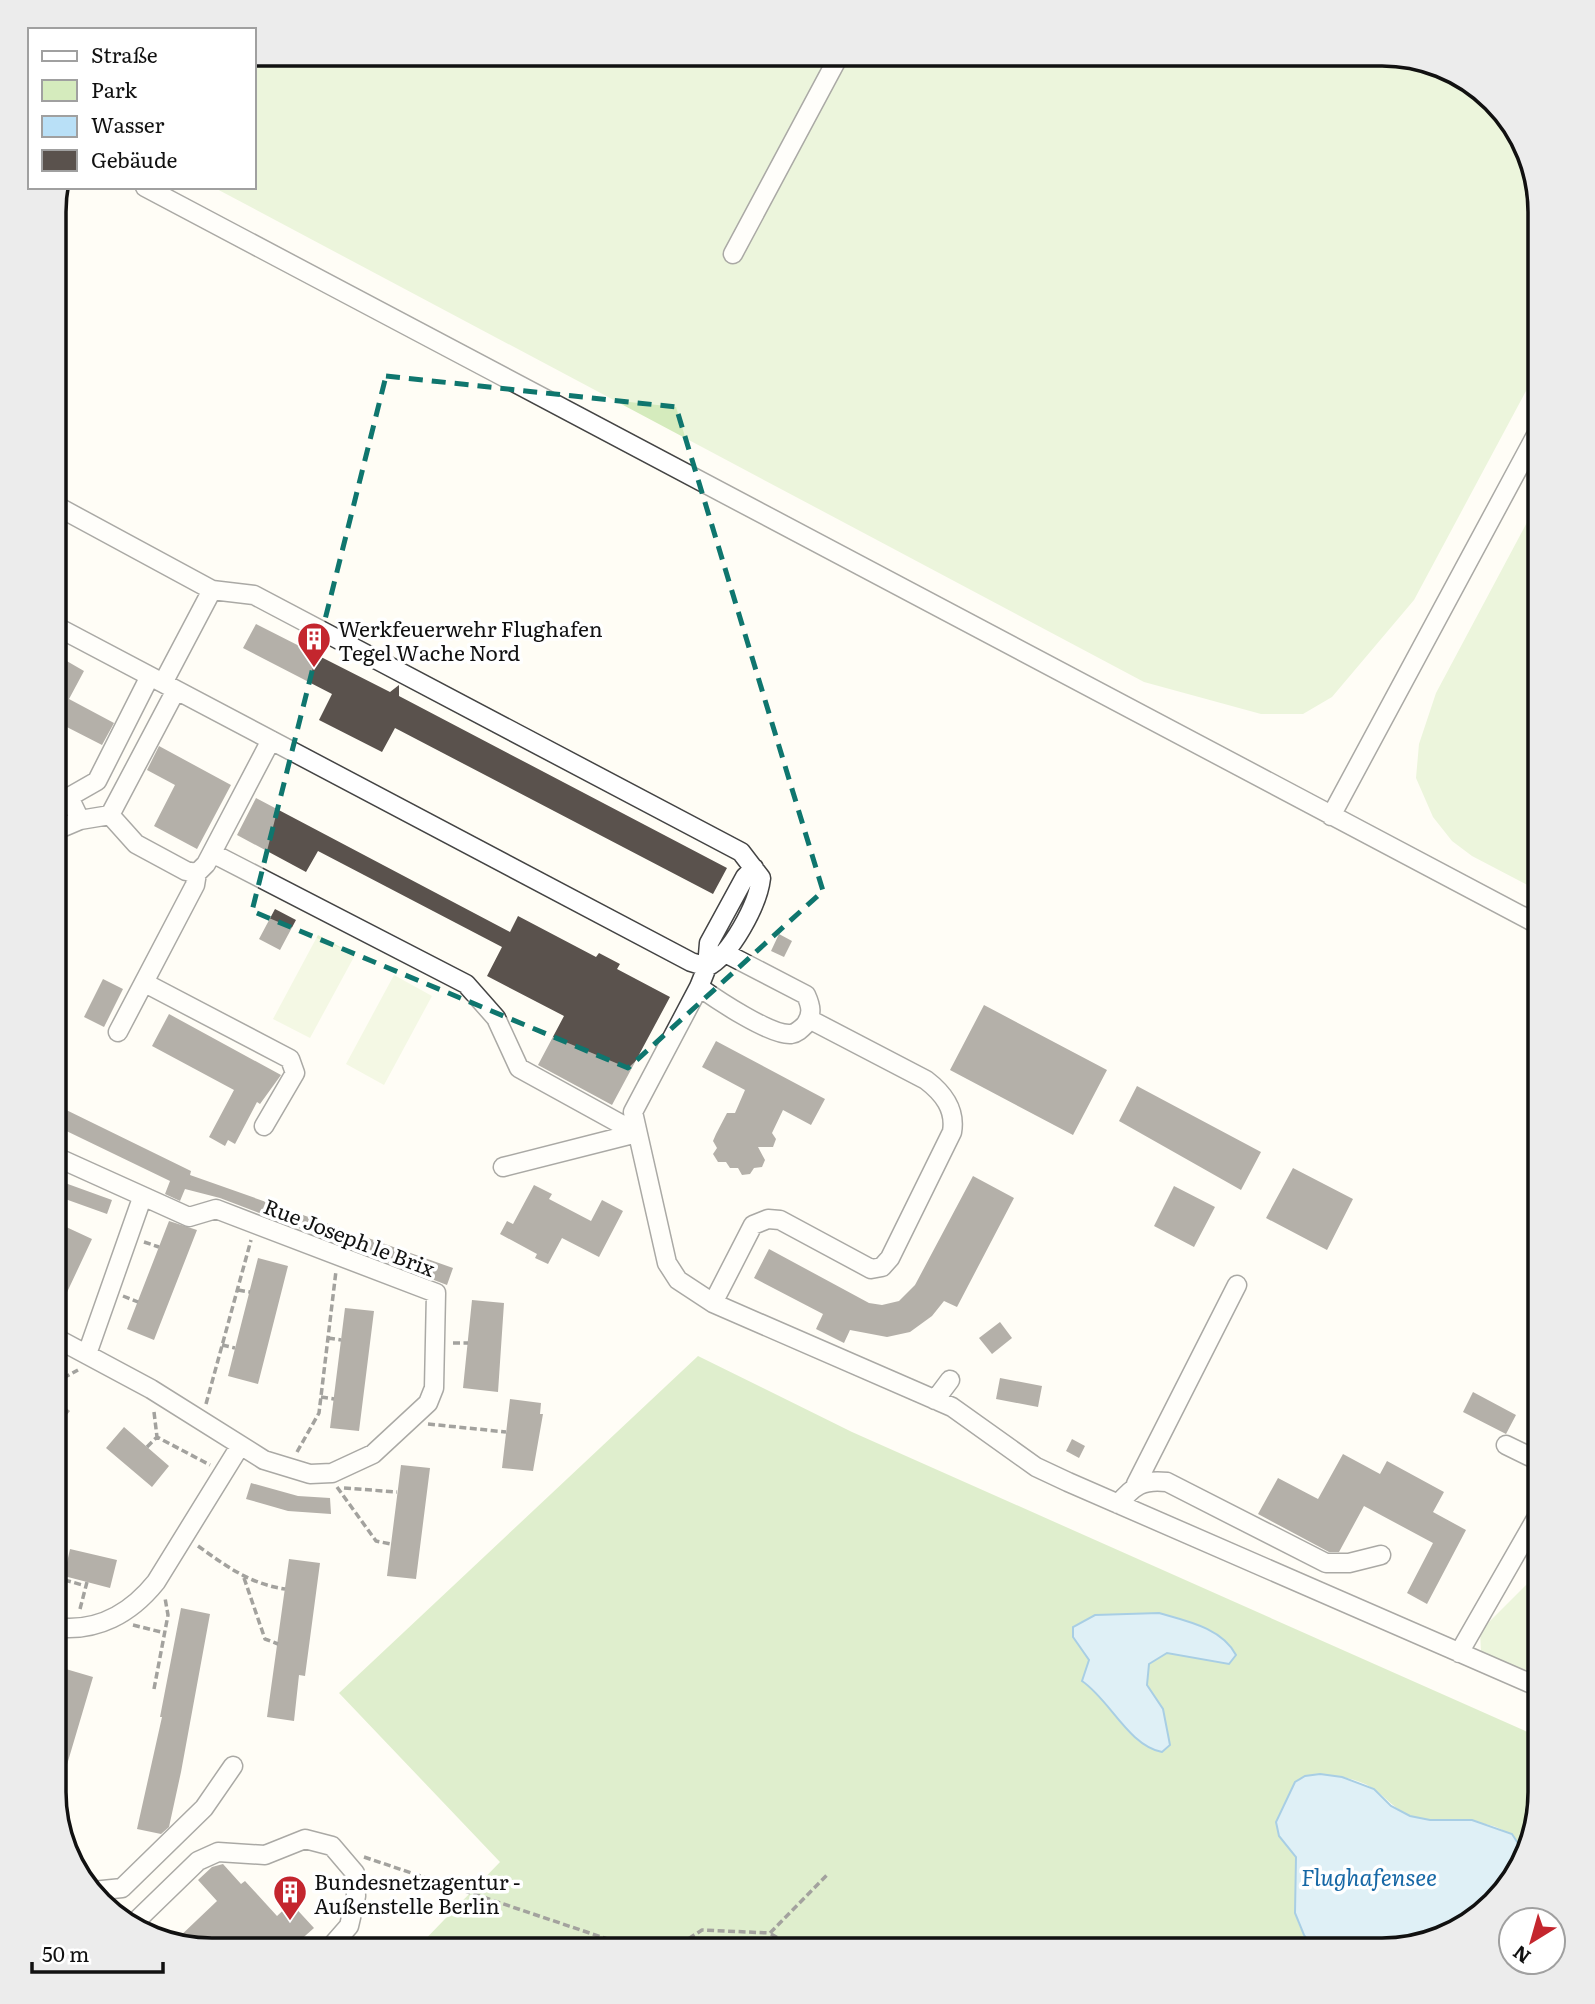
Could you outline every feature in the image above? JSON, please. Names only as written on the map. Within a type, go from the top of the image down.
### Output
[{"type":"street","points":[[733,254],[833,67]]},
{"type":"street","points":[[149,189],[1529,920]]},
{"type":"street","points":[[1331,816],[1529,448]]},
{"type":"street","points":[[67,511],[212,590],[254,595],[741,852],[761,878],[759,892],[725,953],[707,967]]},
{"type":"street","points":[[110,814],[163,683],[212,590]]},
{"type":"street","points":[[67,632],[691,962],[707,967]]},
{"type":"street","points":[[67,797],[97,781],[163,683]]},
{"type":"street","points":[[118,1032],[195,885],[197,873],[212,853],[271,740]]},
{"type":"street","points":[[67,805],[80,820]]},
{"type":"street","points":[[67,826],[110,814]]},
{"type":"street","points":[[110,814],[136,844],[186,871],[197,873]]},
{"type":"street","points":[[212,853],[466,984],[496,1018],[519,1068],[637,1133]]},
{"type":"street","points":[[754,869],[745,877],[709,943],[707,967],[699,987],[632,1112],[667,1263],[678,1280],[713,1303],[951,1407],[1036,1467],[1529,1683]]},
{"type":"street","points":[[699,987],[769,1027],[790,1034],[799,1031],[809,1019],[812,1008],[806,995],[725,953]]},
{"type":"street","points":[[145,983],[290,1059],[295,1073],[264,1126]]},
{"type":"street","points":[[713,1303],[753,1225],[768,1219],[780,1220],[871,1269],[882,1267],[890,1258],[952,1132],[954,1121],[949,1105],[939,1089],[809,1019]]},
{"type":"street","points":[[503,1167],[637,1133]]},
{"type":"street","name":"Rue Joseph le Brix","points":[[66,1162],[142,1198],[190,1217],[216,1209],[436,1293],[434,1388],[428,1404],[417,1415],[373,1454],[334,1480],[287,1469],[240,1446],[201,1420],[66,1343]]},
{"type":"street","points":[[93,1357],[142,1198]]},
{"type":"street","points":[[1118,1504],[1136,1484],[1143,1464],[1237,1285]]},
{"type":"street","points":[[935,1400],[950,1380]]},
{"type":"street","points":[[1506,1445],[1529,1456]]},
{"type":"street","points":[[66,1628],[75,1628],[120,1616],[140,1602],[156,1582],[240,1446]]},
{"type":"street","points":[[1136,1484],[1146,1480],[1167,1482],[1326,1563],[1349,1563],[1381,1555]]},
{"type":"street","points":[[1459,1653],[1529,1531]]},
{"type":"street","points":[[105,1890],[122,1888],[204,1808],[233,1766]]},
{"type":"street","points":[[140,1918],[198,1861],[218,1852],[265,1855],[305,1839],[332,1846],[355,1873],[356,1896],[349,1926],[338,1938]]},
{"type":"path","points":[[201,1420],[256,1224]]},
{"type":"path","points":[[287,1469],[319,1413],[338,1256]]},
{"type":"path","points":[[237,1290],[250,1292]]},
{"type":"path","points":[[328,1338],[341,1340]]},
{"type":"path","points":[[222,1345],[235,1349]]},
{"type":"path","points":[[66,1375],[93,1357]]},
{"type":"path","points":[[321,1397],[334,1399]]},
{"type":"path","points":[[417,1415],[429,1425],[506,1432]]},
{"type":"path","points":[[147,1447],[157,1437],[225,1472]]},
{"type":"path","points":[[334,1480],[397,1492]]},
{"type":"path","points":[[334,1480],[376,1541],[391,1544]]},
{"type":"path","points":[[184,1537],[244,1578],[265,1586],[285,1589]]},
{"type":"path","points":[[244,1578],[265,1639],[278,1644]]},
{"type":"path","points":[[66,1580],[87,1584],[75,1628]]},
{"type":"path","points":[[154,1689],[168,1615],[165,1599],[156,1582]]},
{"type":"path","points":[[120,1616],[128,1625],[165,1633]]},
{"type":"path","points":[[332,1846],[604,1938]]},
{"type":"path","points":[[770,1933],[828,1874]]},
{"type":"path","points":[[690,1938],[702,1930],[770,1933],[778,1938]]},
{"type":"highlighted area","points":[[386,376],[676,407],[823,891],[628,1068],[252,911]]},
{"type":"green space","points":[[256,66],[1392,67],[1420,71],[1464,91],[1492,116],[1504,131],[1524,175],[1529,213],[1529,385],[1414,600],[1332,697],[1303,714],[1261,714],[1144,682],[217,189],[256,189]]},
{"type":"green space","points":[[1529,519],[1529,886],[1472,856],[1452,841],[1433,817],[1416,778],[1419,744],[1436,693]]},
{"type":"green space","points":[[318,935],[355,955],[310,1038],[273,1019]]},
{"type":"green space","points":[[394,975],[432,996],[384,1085],[346,1064]]},
{"type":"green space","points":[[698,1356],[852,1432],[1529,1733],[1529,1791],[1524,1829],[1518,1844],[1505,1831],[1491,1825],[1411,1816],[1360,1782],[1320,1774],[1279,1836],[1292,1850],[1296,1859],[1297,1916],[1306,1938],[427,1938],[500,1862],[339,1693]]},
{"type":"green space","points":[[1529,1582],[1529,1673],[1481,1652],[1480,1631]]},
{"type":"water","points":[[1159,1613],[1213,1632],[1230,1646],[1236,1655],[1229,1664],[1167,1653],[1149,1664],[1147,1685],[1163,1709],[1170,1745],[1162,1752],[1139,1741],[1102,1699],[1082,1681],[1089,1660],[1073,1637],[1073,1627],[1095,1615]]},
{"type":"water","name":"Flughafensee","points":[[1320,1774],[1342,1777],[1374,1789],[1391,1806],[1410,1816],[1430,1820],[1472,1820],[1512,1834],[1518,1844],[1504,1873],[1492,1888],[1464,1913],[1438,1926],[1420,1933],[1382,1938],[1306,1938],[1295,1913],[1296,1857],[1279,1836],[1276,1822],[1295,1782],[1305,1776]]},
{"type":"building","points":[[256,624],[390,692],[399,685],[399,696],[727,868],[713,894],[395,728],[382,752],[319,720],[332,694],[243,648]]},
{"type":"building","points":[[67,661],[84,671],[69,699],[114,723],[102,745],[67,727]]},
{"type":"building","points":[[159,746],[231,785],[197,849],[154,826],[175,785],[147,770]]},
{"type":"building","points":[[256,798],[510,932],[518,916],[596,957],[599,953],[620,964],[617,969],[670,997],[612,1105],[538,1065],[564,1016],[487,976],[502,947],[318,851],[306,872],[237,835]]},
{"type":"building","points":[[275,909],[296,920],[280,950],[259,939]]},
{"type":"building","points":[[779,934],[792,941],[784,957],[771,951]]},
{"type":"building","points":[[103,979],[123,989],[104,1027],[84,1017]]},
{"type":"building","points":[[984,1005],[1107,1070],[1073,1135],[950,1070]]},
{"type":"building","points":[[169,1014],[281,1075],[260,1104],[257,1102],[235,1144],[228,1140],[225,1146],[209,1137],[234,1090],[152,1046]]},
{"type":"building","points":[[716,1041],[825,1099],[811,1125],[783,1110],[772,1133],[776,1139],[773,1147],[758,1147],[765,1160],[762,1167],[754,1168],[750,1174],[742,1175],[738,1168],[730,1168],[726,1162],[718,1162],[713,1154],[717,1148],[713,1141],[716,1134],[727,1113],[735,1113],[745,1090],[702,1067]]},
{"type":"building","points":[[1137,1086],[1261,1152],[1241,1190],[1119,1121]]},
{"type":"building","points":[[66,1110],[191,1171],[190,1175],[453,1268],[447,1285],[220,1198],[185,1189],[180,1201],[165,1194],[170,1181],[66,1131]]},
{"type":"building","points":[[1293,1168],[1353,1199],[1327,1250],[1266,1218]]},
{"type":"building","points":[[973,1176],[1014,1198],[957,1307],[944,1301],[932,1316],[910,1332],[887,1337],[850,1330],[844,1343],[816,1329],[823,1314],[754,1278],[769,1249],[869,1303],[882,1305],[899,1301],[915,1285]]},
{"type":"building","points":[[66,1183],[112,1200],[107,1214],[66,1199]]},
{"type":"building","points":[[534,1185],[552,1194],[549,1199],[591,1221],[602,1200],[623,1211],[599,1257],[562,1238],[548,1264],[535,1258],[537,1254],[500,1234],[507,1221],[513,1224]]},
{"type":"building","points":[[1174,1186],[1215,1207],[1194,1247],[1154,1226]]},
{"type":"building","points":[[169,1221],[197,1230],[154,1340],[127,1329]]},
{"type":"building","points":[[66,1227],[92,1239],[66,1294]]},
{"type":"building","points":[[258,1258],[288,1266],[258,1384],[228,1376]]},
{"type":"building","points":[[472,1300],[504,1303],[498,1392],[463,1388]]},
{"type":"building","points":[[345,1308],[374,1311],[359,1431],[330,1428]]},
{"type":"building","points":[[1000,1322],[1012,1338],[992,1354],[979,1338]]},
{"type":"building","points":[[1000,1378],[1042,1386],[1038,1407],[996,1399]]},
{"type":"building","points":[[1473,1392],[1516,1415],[1506,1434],[1463,1412]]},
{"type":"building","points":[[510,1399],[541,1403],[540,1414],[543,1414],[533,1471],[502,1468]]},
{"type":"building","points":[[124,1427],[169,1466],[152,1487],[106,1448]]},
{"type":"building","points":[[1072,1439],[1085,1446],[1079,1458],[1066,1451]]},
{"type":"building","points":[[1343,1454],[1380,1474],[1387,1461],[1444,1492],[1433,1512],[1466,1530],[1427,1604],[1407,1593],[1433,1543],[1364,1506],[1339,1552],[1329,1552],[1258,1514],[1278,1478],[1318,1499]]},
{"type":"building","points":[[401,1465],[430,1468],[416,1579],[387,1576]]},
{"type":"building","points":[[251,1483],[298,1496],[330,1498],[331,1514],[288,1511],[246,1499]]},
{"type":"building","points":[[70,1549],[117,1560],[110,1588],[66,1577]]},
{"type":"building","points":[[289,1559],[320,1563],[305,1676],[299,1675],[294,1721],[267,1717]]},
{"type":"building","points":[[181,1608],[210,1614],[169,1827],[161,1834],[137,1829],[162,1717]]},
{"type":"building","points":[[66,1669],[93,1677],[66,1768]]},
{"type":"building","points":[[223,1864],[241,1884],[245,1881],[277,1916],[291,1903],[314,1928],[303,1938],[213,1938],[182,1934],[217,1901],[198,1880],[212,1867]]},
{"type":"place","name":"Werkfeuerwehr Flughafen Tegel Wache Nord","points":[[314,669]]},
{"type":"place","name":"Bundesnetzagentur - Außenstelle Berlin","points":[[290,1922]]}]
